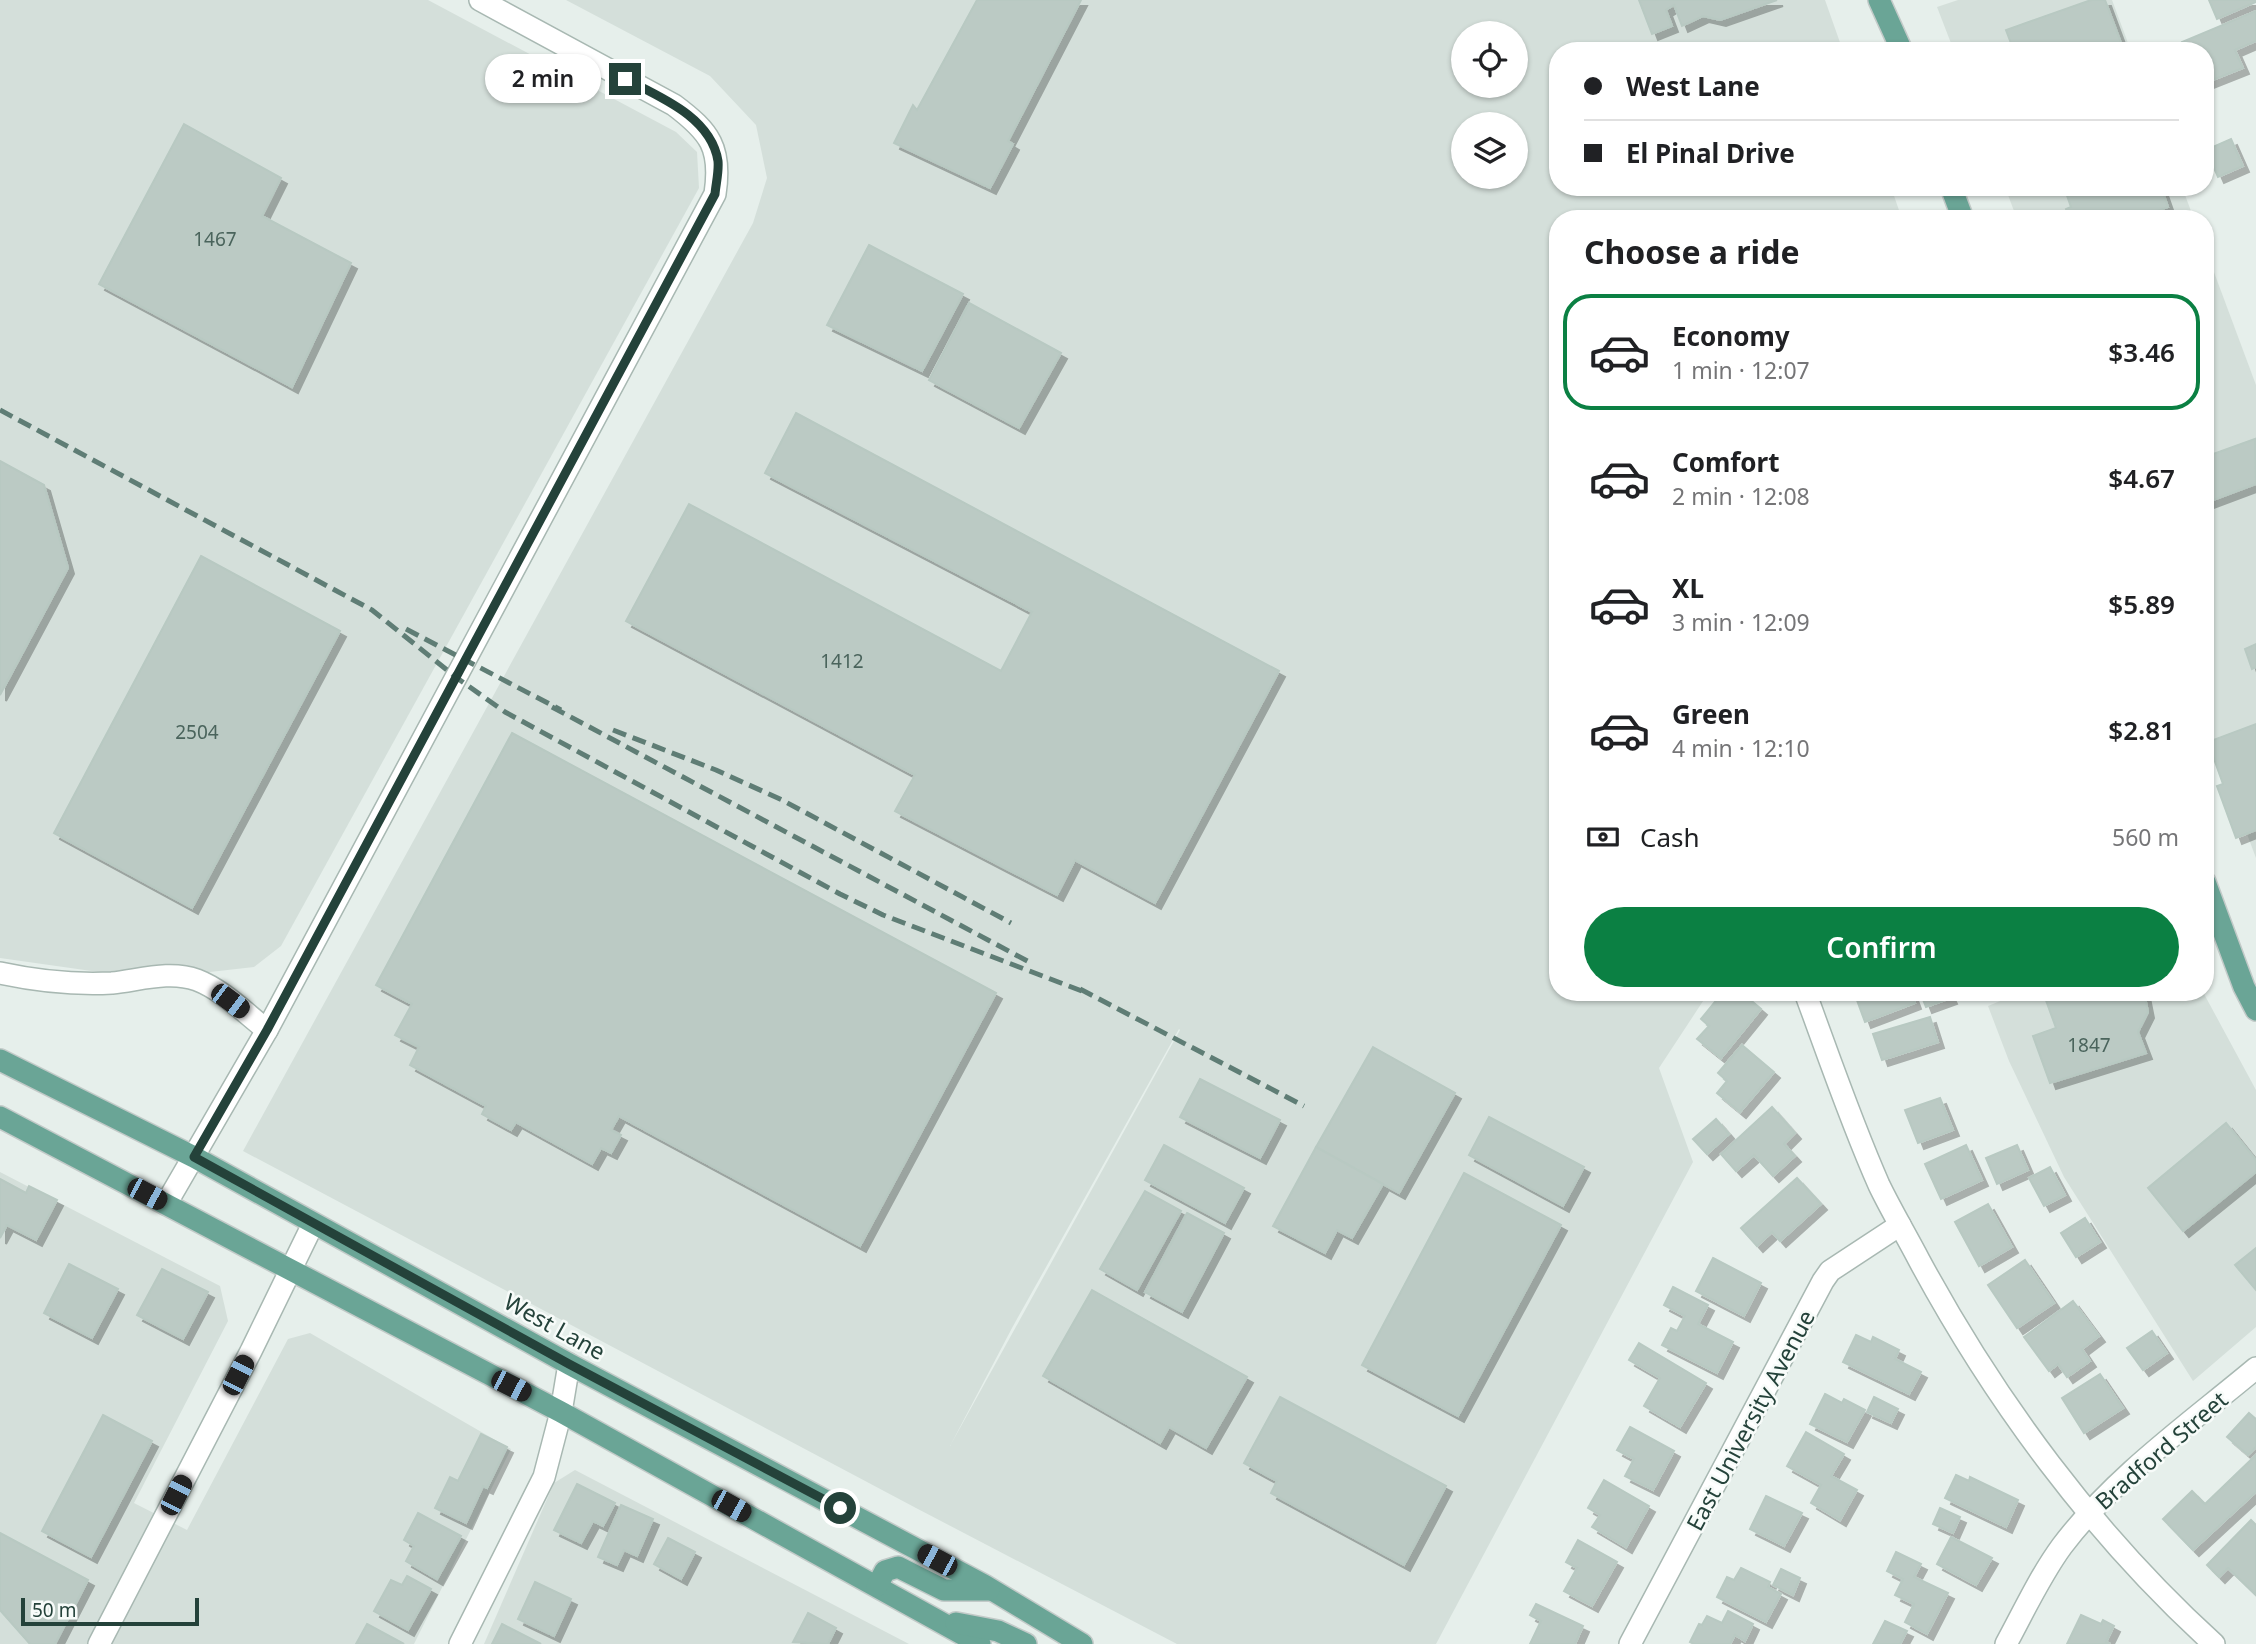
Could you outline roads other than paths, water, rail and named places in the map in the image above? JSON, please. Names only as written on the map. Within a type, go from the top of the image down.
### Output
[{"type":"main road","points":[[1879,0],[1898,42]]},
{"type":"main road","points":[[2214,907],[2244,987],[2256,1010]]},
{"type":"main road","name":"West Lane","points":[[0,1060],[194,1157],[569,1364],[991,1590],[1082,1644]]},
{"type":"main road","points":[[0,1117],[561,1412],[981,1644]]},
{"type":"main road","points":[[877,1586],[885,1571],[898,1567],[944,1590],[991,1590]]},
{"type":"main road","points":[[936,1619],[998,1631],[1026,1644]]},
{"type":"street","points":[[166,1204],[267,1030],[715,194],[717,158],[713,146],[696,122],[674,105],[480,0]]},
{"type":"street","points":[[0,973],[31,980],[66,983],[112,982],[170,975],[194,979],[211,986],[267,1030]]},
{"type":"street","points":[[1808,1001],[1870,1163],[1900,1225],[1948,1312],[2011,1410],[2090,1513],[2119,1549],[2214,1644]]},
{"type":"street","points":[[99,1644],[251,1351],[313,1224]]},
{"type":"street","name":"East University Avenue","points":[[1630,1644],[1823,1281],[1830,1271],[1900,1225]]},
{"type":"street","points":[[460,1644],[544,1477],[561,1412],[569,1364]]},
{"type":"street","name":"Bradford Street","points":[[2006,1644],[2062,1546],[2114,1486],[2256,1368]]},
{"type":"railway","points":[[0,410],[372,610],[457,678],[505,712],[840,894],[883,915],[1087,993]]},
{"type":"railway","points":[[406,629],[561,710]]},
{"type":"railway","points":[[552,707],[1031,963]]},
{"type":"railway","points":[[613,730],[716,770],[782,800],[1011,923]]},
{"type":"railway","points":[[1080,989],[1304,1106]]}]
